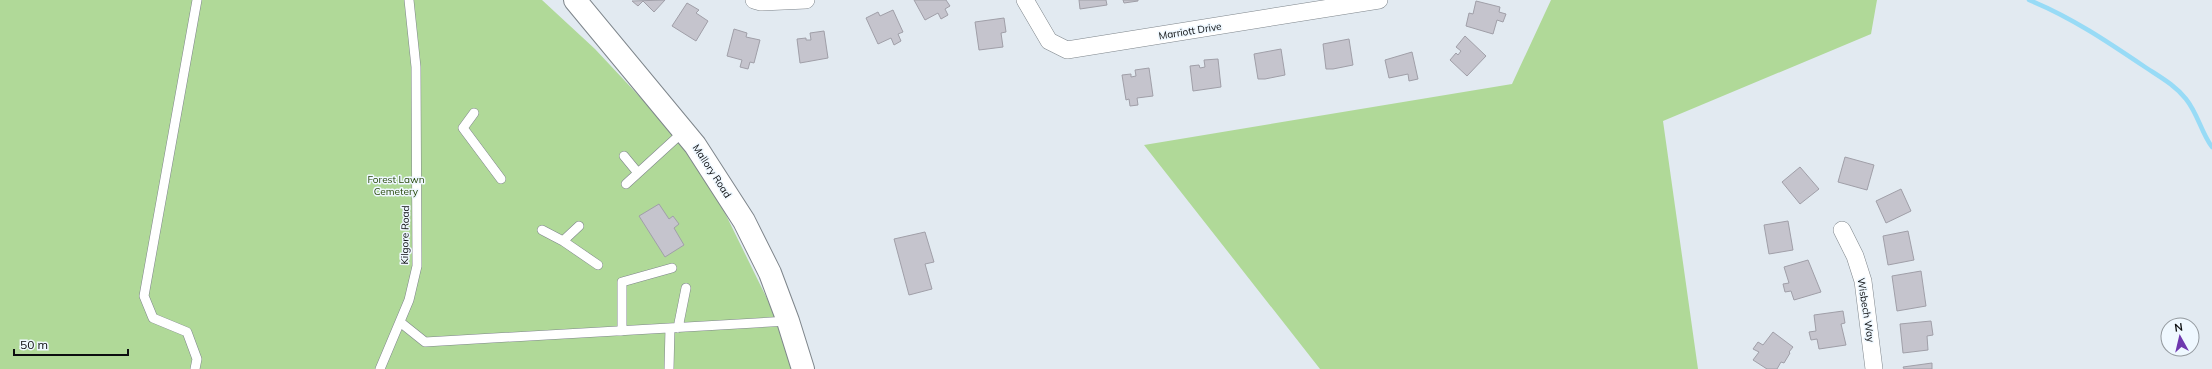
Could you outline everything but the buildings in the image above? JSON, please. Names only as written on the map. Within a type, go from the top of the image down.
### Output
[{"type":"street","name":"Mallory Road","points":[[575,0],[696,145],[744,221],[770,273],[788,321],[803,369]]},
{"type":"street","points":[[754,0],[761,2],[806,0]]},
{"type":"street","name":"Marriott Drive","points":[[1026,0],[1049,41],[1067,50],[1379,0]]},
{"type":"street","name":"Wisbech Way","points":[[1842,230],[1855,256],[1863,281],[1874,369]]},
{"type":"lane","points":[[195,369],[197,358],[187,332],[153,318],[144,296],[197,0]]},
{"type":"lane","name":"Kilgore Road","points":[[380,369],[409,300],[416,266],[416,66],[409,0]]},
{"type":"lane","points":[[474,113],[463,128],[501,179]]},
{"type":"lane","points":[[626,184],[684,131]]},
{"type":"lane","points":[[624,156],[638,173]]},
{"type":"lane","points":[[563,241],[580,226]]},
{"type":"lane","points":[[542,230],[563,241],[598,265]]},
{"type":"lane","points":[[622,331],[622,282],[672,268]]},
{"type":"lane","points":[[669,369],[674,328],[686,288]]},
{"type":"lane","points":[[400,322],[425,342],[788,321]]},
{"type":"green space","name":"Forest Lawn Cemetery","points":[[0,0],[542,0],[595,49],[669,128],[695,162],[725,213],[779,323],[792,369],[0,369]]},
{"type":"green space","points":[[1551,0],[1877,0],[1871,34],[1663,121],[1698,369],[1320,369],[1144,145],[1512,84]]},
{"type":"waterway","points":[[2029,0],[2060,14],[2089,30],[2172,85],[2182,94],[2190,105],[2212,147]]}]
